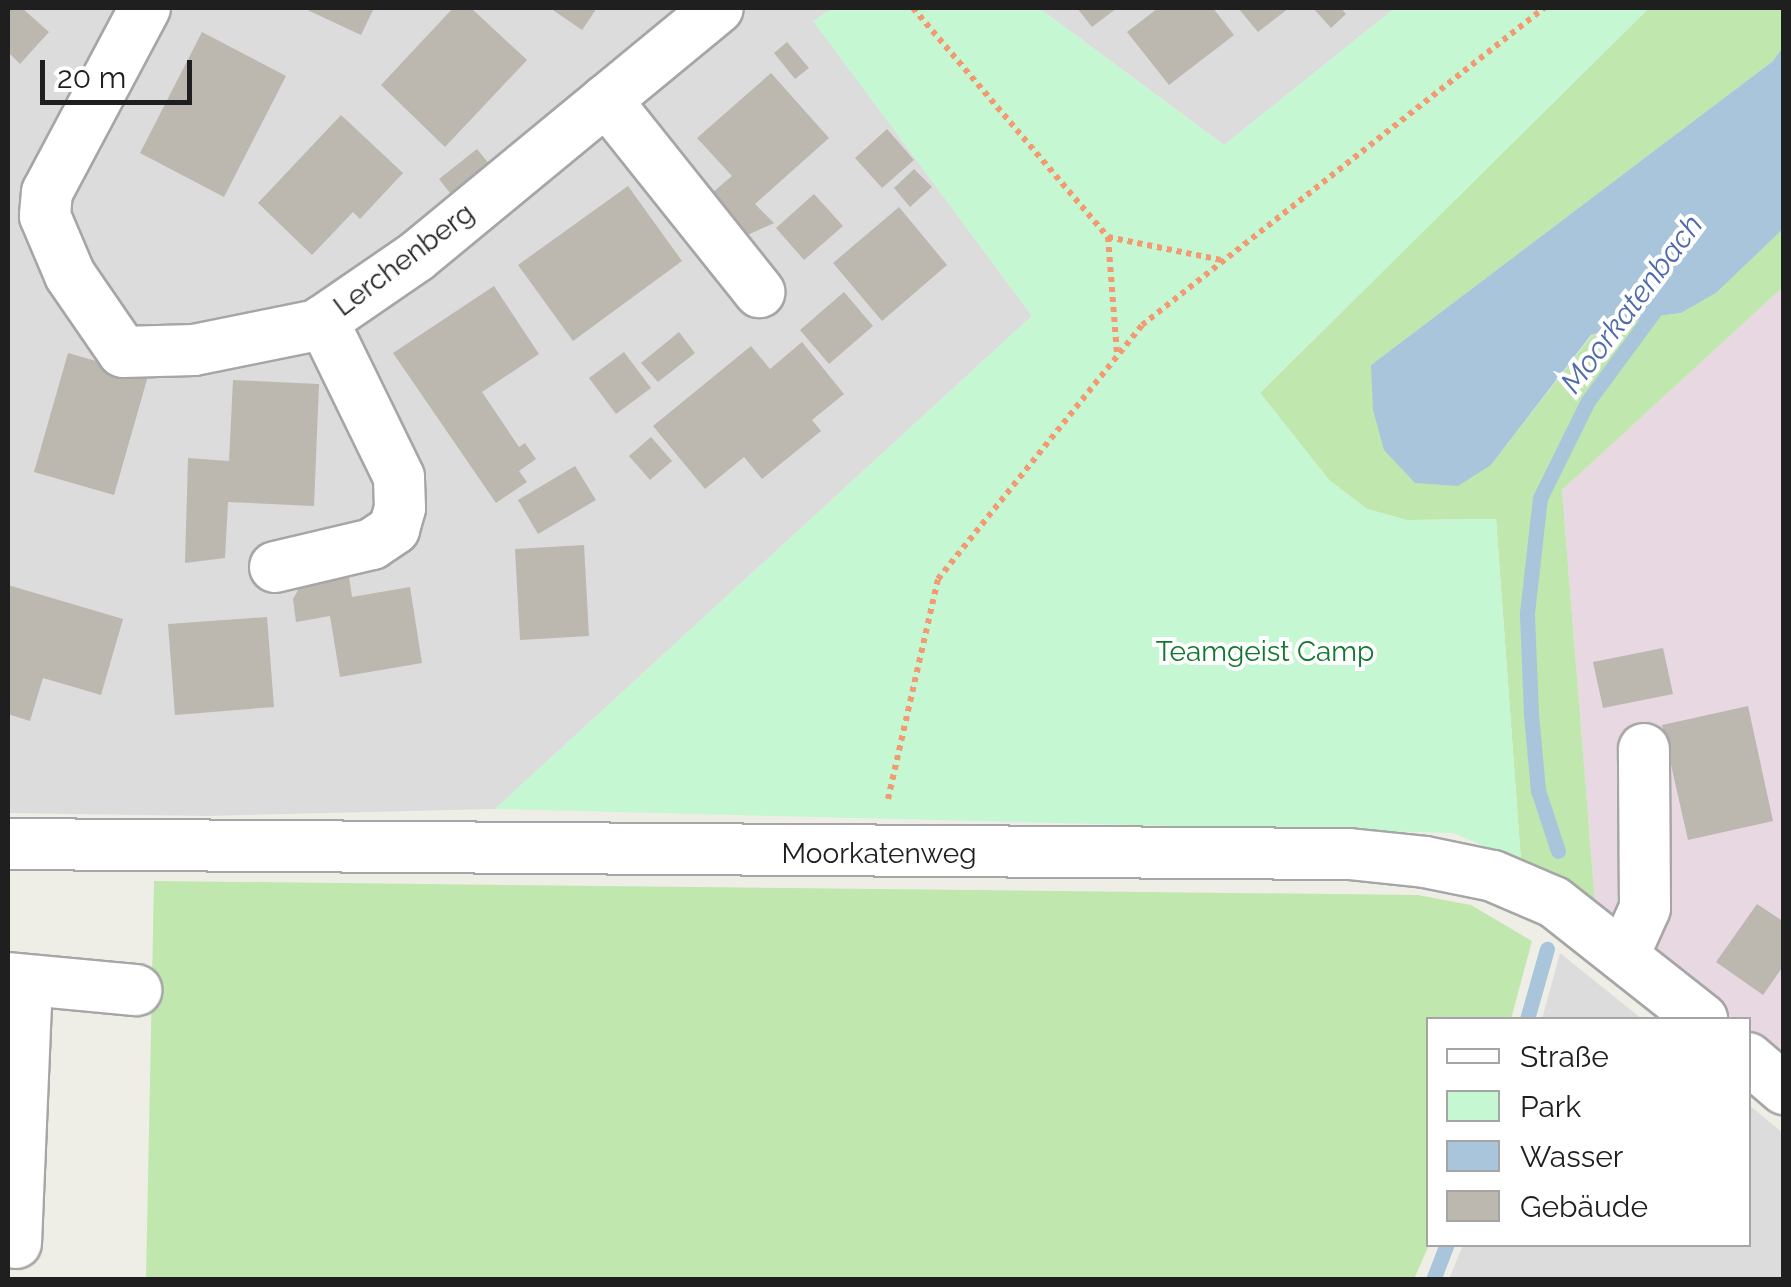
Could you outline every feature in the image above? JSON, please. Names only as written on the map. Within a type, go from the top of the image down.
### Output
[{"type":"street","name":"Lerchenberg","points":[[145,8],[47,192],[26,218],[123,352],[194,350],[324,320],[416,257],[718,8]]},
{"type":"street","points":[[606,100],[758,292]]},
{"type":"street","points":[[275,567],[372,544],[394,529],[400,508],[399,477],[324,320]]},
{"type":"street","points":[[1624,954],[1645,908],[1644,749]]},
{"type":"street","name":"Moorkatenweg","points":[[8,844],[876,854],[1349,854],[1425,862],[1493,876],[1554,902],[1698,1017]]},
{"type":"street","points":[[16,1243],[17,980],[136,990]]},
{"type":"street","points":[[1751,1061],[1784,1089]]},
{"type":"path","points":[[914,8],[1108,236],[1117,355]]},
{"type":"path","points":[[876,854],[938,579],[1142,324],[1544,8]]},
{"type":"path","points":[[1108,236],[1222,260]]},
{"type":"shaded area","points":[[8,8],[833,8],[814,21],[1032,316],[495,809],[207,816],[8,813]]},
{"type":"shaded area","points":[[1039,8],[1395,8],[1224,145]]},
{"type":"shaded area","points":[[1783,287],[1783,1060],[1751,1033],[1751,1017],[1732,1017],[1595,903],[1562,490]]},
{"type":"shaded area","points":[[1560,953],[1640,1017],[1543,1017]]},
{"type":"shaded area","points":[[1751,1107],[1783,1133],[1783,1279],[1449,1279],[1462,1247],[1751,1247]]},
{"type":"green space","name":"Teamgeist Camp","points":[[833,8],[1039,8],[1224,145],[1395,8],[1649,8],[1260,393],[1329,480],[1367,509],[1407,520],[1496,519],[1521,861],[1453,833],[495,809],[1032,316],[813,21]]},
{"type":"green space","points":[[1649,8],[1783,8],[1783,47],[1773,61],[1371,365],[1491,465],[1592,335],[1649,317],[1681,313],[1716,293],[1783,229],[1783,287],[1562,490],[1595,903],[1521,861],[1496,519],[1407,520],[1367,509],[1329,480],[1260,393]]},
{"type":"green space","points":[[154,881],[1418,895],[1471,905],[1532,941],[1512,1017],[1426,1017],[1428,1247],[1414,1279],[146,1279]]},
{"type":"water","points":[[1783,47],[1783,229],[1716,293],[1681,313],[1649,317],[1591,335],[1491,465],[1458,486],[1415,483],[1384,450],[1373,410],[1371,365],[1773,61]]},
{"type":"building","points":[[8,8],[22,8],[49,32],[20,64],[8,52]]},
{"type":"building","points":[[303,8],[374,8],[361,35]]},
{"type":"building","points":[[453,8],[471,8],[527,60],[445,147],[381,85]]},
{"type":"building","points":[[550,8],[597,8],[582,30]]},
{"type":"building","points":[[1077,8],[1117,8],[1092,27]]},
{"type":"building","points":[[1158,8],[1213,8],[1234,35],[1169,85],[1127,32]]},
{"type":"building","points":[[1238,8],[1289,8],[1258,32]]},
{"type":"building","points":[[1313,8],[1341,8],[1346,14],[1331,28]]},
{"type":"building","points":[[202,32],[286,76],[224,197],[140,153]]},
{"type":"building","points":[[787,42],[809,68],[795,79],[774,53]]},
{"type":"building","points":[[771,73],[829,138],[755,204],[774,223],[741,238],[706,198],[732,176],[697,138]]},
{"type":"building","points":[[341,115],[403,173],[360,219],[353,212],[312,255],[258,203]]},
{"type":"building","points":[[887,129],[914,160],[882,188],[855,158]]},
{"type":"building","points":[[477,149],[499,176],[461,207],[439,179]]},
{"type":"building","points":[[914,169],[932,187],[910,207],[894,188]]},
{"type":"building","points":[[628,186],[682,261],[573,341],[518,265]]},
{"type":"building","points":[[814,194],[843,226],[804,260],[776,228]]},
{"type":"building","points":[[899,207],[947,265],[882,321],[833,263]]},
{"type":"building","points":[[494,286],[539,354],[482,392],[519,447],[525,443],[536,459],[519,471],[527,482],[496,503],[393,353]]},
{"type":"building","points":[[844,292],[873,326],[829,364],[800,330]]},
{"type":"building","points":[[679,332],[695,353],[658,382],[641,363]]},
{"type":"building","points":[[802,342],[844,394],[812,420],[821,431],[762,479],[744,457],[705,489],[653,426],[751,346],[770,369]]},
{"type":"building","points":[[624,352],[651,388],[616,414],[589,378]]},
{"type":"building","points":[[68,353],[148,376],[114,495],[34,472]]},
{"type":"building","points":[[233,380],[319,384],[314,506],[228,502],[225,558],[185,563],[188,458],[229,461]]},
{"type":"building","points":[[651,437],[672,461],[650,480],[629,456]]},
{"type":"building","points":[[575,466],[596,500],[538,534],[518,500]]},
{"type":"building","points":[[584,545],[589,636],[520,640],[515,549]]},
{"type":"building","points":[[348,569],[352,597],[410,587],[422,663],[340,677],[330,616],[296,622],[293,599],[307,574]]},
{"type":"building","points":[[8,585],[123,619],[101,695],[43,678],[30,721],[8,714]]},
{"type":"building","points":[[267,617],[274,707],[175,715],[168,624]]},
{"type":"building","points":[[1663,648],[1673,694],[1603,708],[1593,662]]},
{"type":"building","points":[[1748,706],[1773,821],[1688,840],[1662,725]]},
{"type":"building","points":[[1757,904],[1784,922],[1784,965],[1763,995],[1716,962]]},
{"type":"waterway","name":"Moorkatenbach","points":[[1558,851],[1538,790],[1531,714],[1527,613],[1540,498],[1588,401],[1661,302]]},
{"type":"waterway","name":"Moorkatenbach","points":[[1528,1017],[1547,949]]},
{"type":"waterway","name":"Moorkatenbach","points":[[1433,1280],[1446,1247]]}]
